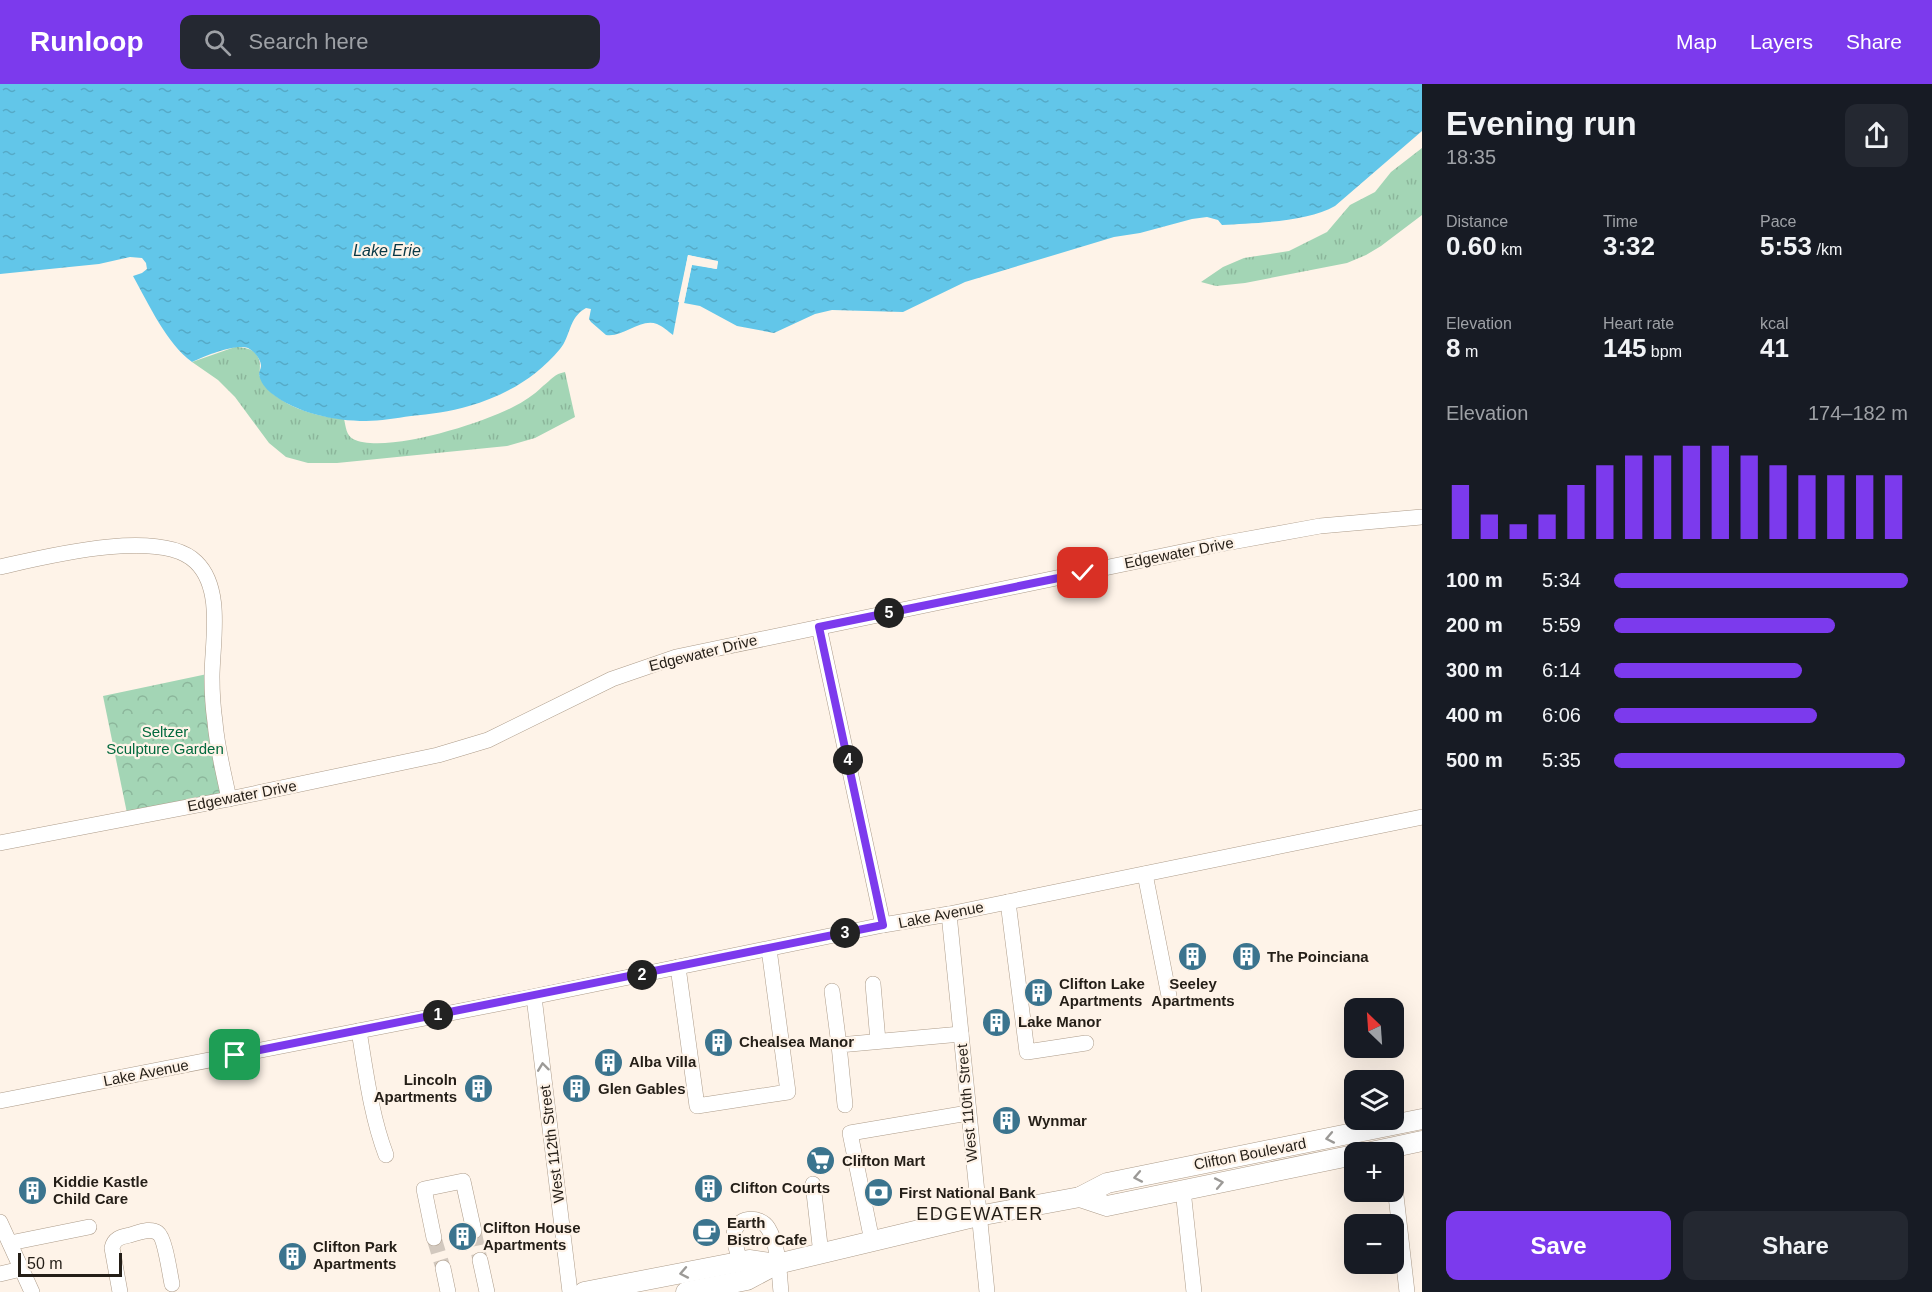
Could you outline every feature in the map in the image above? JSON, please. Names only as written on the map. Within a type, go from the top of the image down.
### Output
[{"type":"main road","name":"Clifton Boulevard","points":[[1404,1123],[1422,1119]]},
{"type":"main road","name":"Clifton Boulevard","points":[[686,1292],[747,1280],[777,1264],[872,1241],[978,1216],[1080,1197],[1107,1183],[1367,1130]]},
{"type":"main road","points":[[1404,1146],[1422,1141]]},
{"type":"main road","name":"Clifton Boulevard","points":[[1080,1197],[1107,1206],[1344,1157]]},
{"type":"main road","name":"Clifton Boulevard","points":[[584,1292],[749,1260],[777,1264]]},
{"type":"street","name":"Edgewater Drive","points":[[0,843],[229,799],[438,755],[488,740],[612,679],[676,657],[1202,548],[1310,528],[1422,517]]},
{"type":"street","points":[[0,567],[63,553],[131,545],[163,546],[196,561],[211,589],[215,617],[212,676],[215,724],[229,799]]},
{"type":"street","points":[[819,627],[883,925]]},
{"type":"street","name":"Lake Avenue","points":[[0,1101],[534,997],[1422,817]]},
{"type":"street","points":[[1145,874],[1169,996]]},
{"type":"street","points":[[1008,902],[1027,1052],[1086,1043]]},
{"type":"street","name":"West 110th Street","points":[[949,914],[987,1292]]},
{"type":"street","points":[[678,967],[697,1106],[788,1092],[769,949]]},
{"type":"street","points":[[873,984],[878,1041]]},
{"type":"street","points":[[832,991],[845,1105]]},
{"type":"street","name":"West 112th Street","points":[[534,997],[570,1292]]},
{"type":"street","points":[[359,1031],[375,1120],[386,1155]]},
{"type":"street","points":[[839,1045],[961,1034]]},
{"type":"street","points":[[872,1241],[850,1133],[968,1113]]},
{"type":"street","points":[[434,1238],[424,1189],[464,1181],[474,1231]]},
{"type":"street","points":[[813,1184],[821,1254]]},
{"type":"street","points":[[1183,1190],[1194,1292]]},
{"type":"street","points":[[1397,1202],[1407,1292]]},
{"type":"street","points":[[740,1262],[734,1234],[736,1227],[743,1220],[752,1218],[760,1221],[768,1227],[781,1292]]},
{"type":"street","points":[[0,1222],[32,1292]]},
{"type":"street","points":[[10,1243],[89,1227]]},
{"type":"street","points":[[120,1292],[112,1248],[113,1242],[118,1238],[147,1230],[155,1231],[162,1237],[172,1284]]},
{"type":"street","points":[[480,1260],[487,1292]]},
{"type":"street","points":[[443,1268],[447,1292]]},
{"type":"street","points":[[0,1274],[21,1269]]},
{"type":"green space","points":[[1422,148],[1422,215],[1381,246],[1347,263],[1245,283],[1216,286],[1201,282],[1223,267],[1244,258],[1289,251],[1327,232],[1350,205],[1375,192],[1391,172]]},
{"type":"green space","points":[[235,347],[242,347],[256,354],[260,362],[259,375],[267,388],[281,400],[307,412],[344,419],[347,431],[353,439],[368,443],[409,440],[480,421],[521,403],[556,375],[565,372],[575,417],[535,438],[507,446],[337,463],[308,463],[286,457],[269,443],[235,397],[218,380],[192,362]]},
{"type":"green space","name":"Seltzer Sculpture Garden","points":[[212,673],[229,799],[128,818],[103,696]]},
{"type":"water","name":"Lake Erie","points":[[0,84],[1422,84],[1422,131],[1335,206],[1324,211],[1296,219],[1222,225],[1218,220],[1207,217],[1114,237],[965,282],[903,312],[832,310],[815,314],[774,333],[737,326],[700,306],[684,303],[692,264],[716,269],[718,262],[688,255],[673,335],[659,325],[651,323],[619,334],[606,335],[591,322],[589,319],[591,309],[586,308],[576,317],[564,344],[541,369],[519,385],[495,397],[447,411],[382,420],[354,421],[304,411],[281,400],[264,385],[259,374],[260,361],[248,348],[228,349],[192,362],[166,334],[133,276],[147,269],[142,258],[130,257],[99,264],[0,274]]},
{"type":"pier","points":[[688,255],[718,261],[717,269],[692,265],[684,303],[678,302]]},
{"type":"tunnel","points":[[474,1231],[480,1260]]},
{"type":"tunnel","points":[[434,1238],[443,1268]]},
{"type":"place","name":"Seeley Apartments","points":[[1193,957]]},
{"type":"place","name":"The Poinciana","points":[[1246,957]]},
{"type":"place","name":"Clifton Lake Apartments","points":[[1038,993]]},
{"type":"place","name":"Lake Manor","points":[[997,1022]]},
{"type":"place","name":"Chealsea Manor","points":[[718,1042]]},
{"type":"place","name":"Alba Villa","points":[[608,1062]]},
{"type":"place","name":"Lincoln Apartments","points":[[478,1089]]},
{"type":"place","name":"Glen Gables","points":[[577,1089]]},
{"type":"place","name":"Wynmar","points":[[1007,1121]]},
{"type":"place","name":"Clifton Mart","points":[[821,1161]]},
{"type":"place","name":"Clifton Courts","points":[[709,1188]]},
{"type":"place","name":"Kiddie Kastle Child Care","points":[[32,1191]]},
{"type":"place","name":"First National Bank","points":[[878,1193]]},
{"type":"place","name":"Earth Bistro Cafe","points":[[706,1232]]},
{"type":"place","name":"Clifton House Apartments","points":[[462,1237]]},
{"type":"place","name":"Clifton Park Apartments","points":[[292,1256]]},
{"type":"district","name":"EDGEWATER","points":[[980,1214]]},
{"type":"route","points":[[235,1055],[883,925],[819,627],[1083,573]]}]
